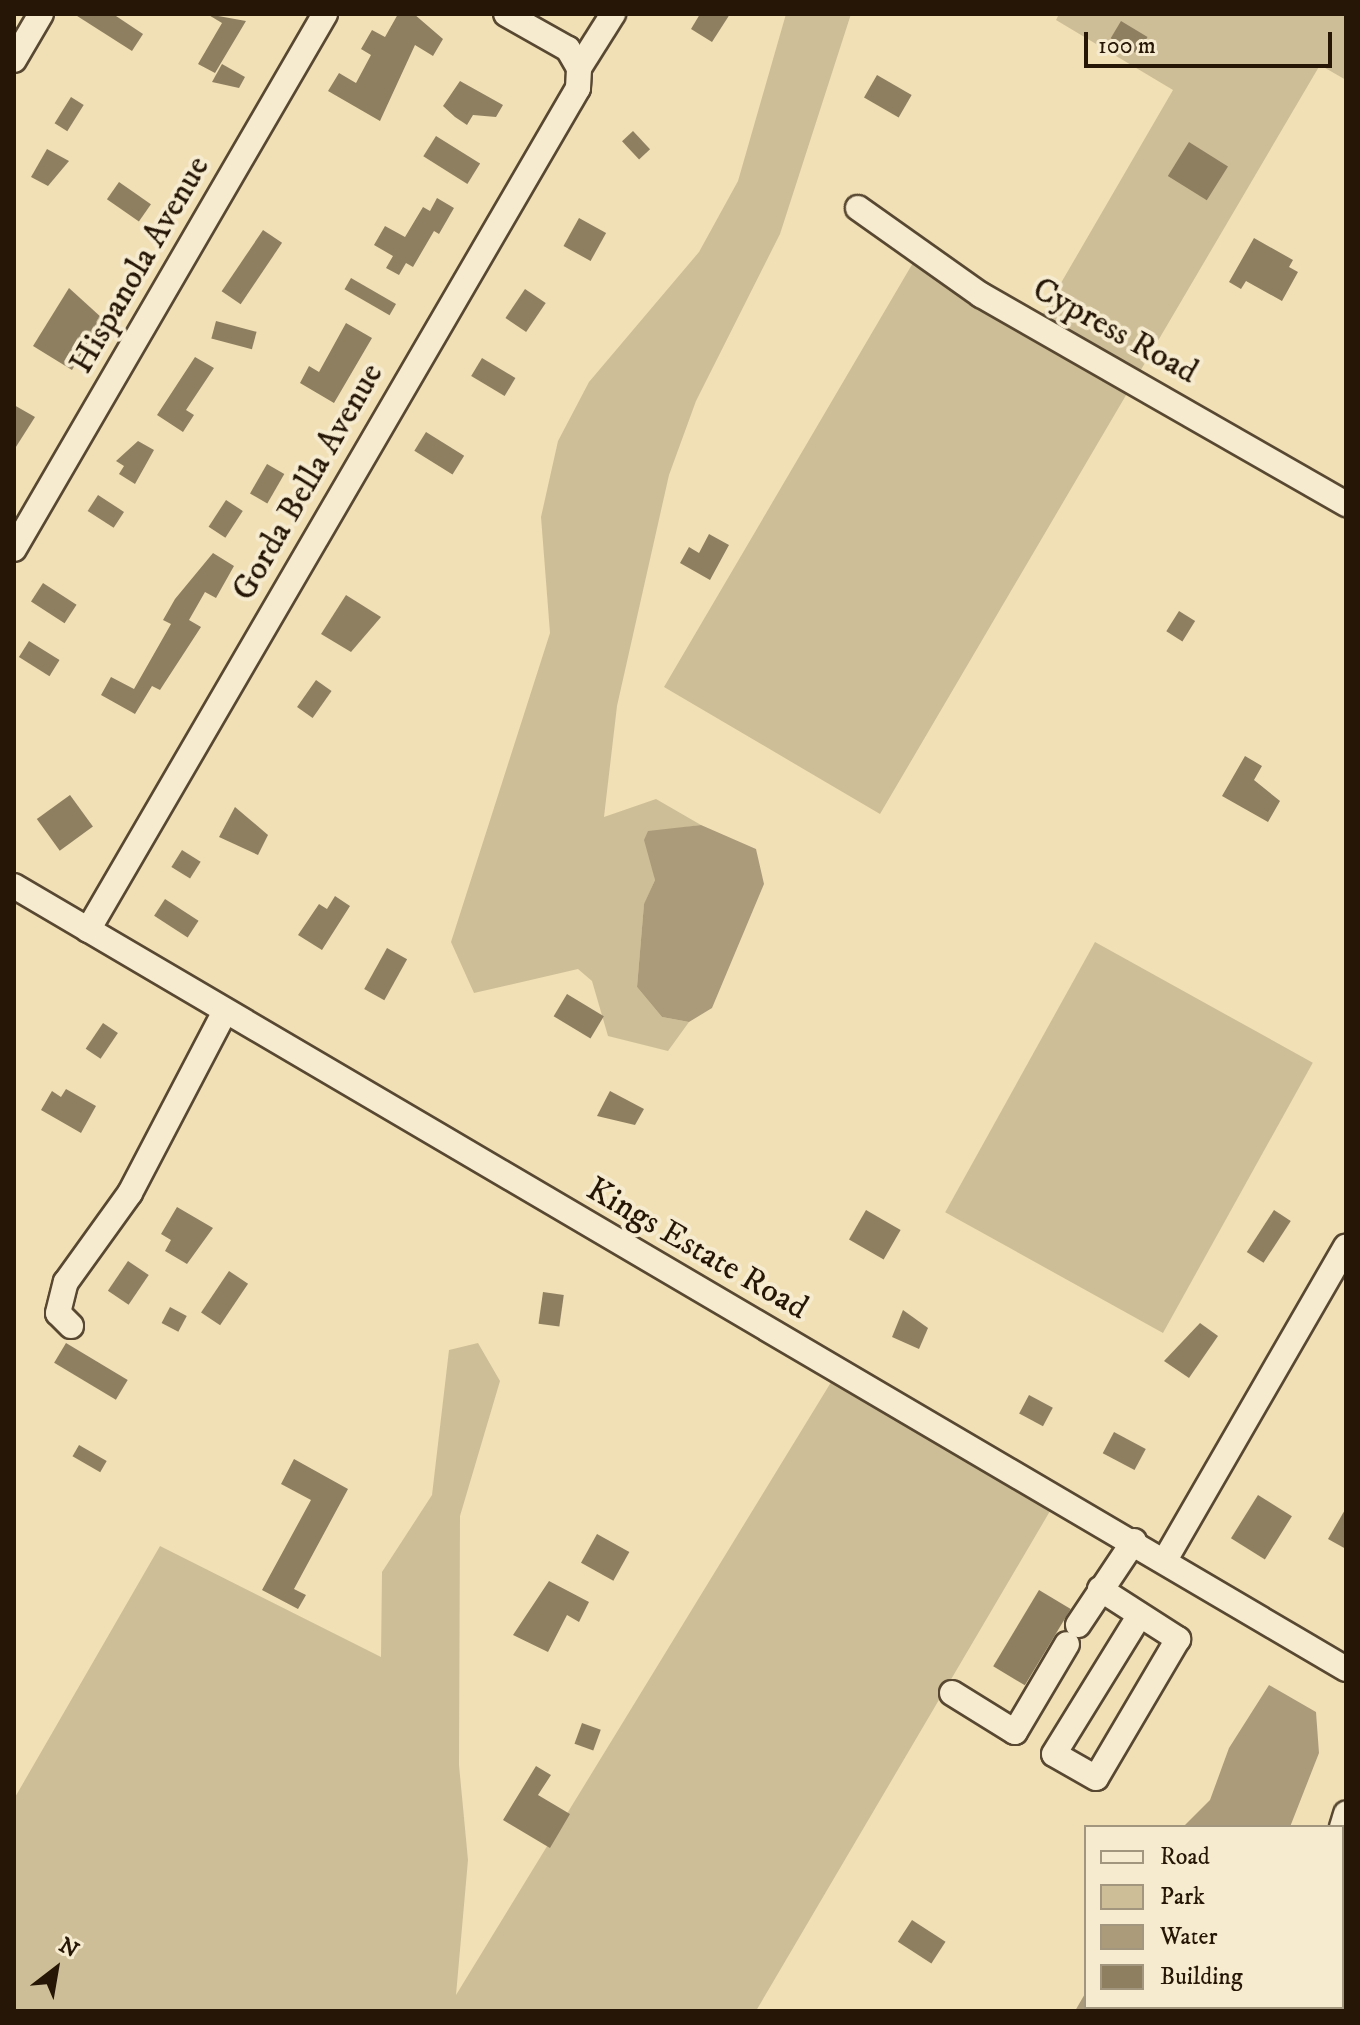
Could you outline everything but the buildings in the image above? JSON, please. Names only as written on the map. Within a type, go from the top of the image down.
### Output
[{"type":"street","points":[[14,60],[41,14]]},
{"type":"street","name":"Hispanola Avenue","points":[[14,549],[325,14]]},
{"type":"street","points":[[506,14],[568,49],[579,68]]},
{"type":"street","name":"Gorda Bella Avenue","points":[[88,930],[572,99],[579,68],[613,14]]},
{"type":"street","name":"Cypress Road","points":[[858,208],[981,295],[1346,504]]},
{"type":"street","name":"Kings Estate Road","points":[[14,886],[1134,1541],[1346,1669]]},
{"type":"street","points":[[71,1326],[58,1313],[66,1282],[130,1193],[225,1011]]},
{"type":"street","points":[[1165,1560],[1346,1247]]},
{"type":"street","points":[[1015,1732],[1100,1589],[1134,1541]]},
{"type":"street","points":[[952,1693],[1096,1778],[1178,1639],[1100,1589]]},
{"type":"street","points":[[1054,1754],[1140,1615]]},
{"type":"green space","points":[[786,14],[851,14],[780,234],[696,401],[669,475],[617,706],[604,817],[656,799],[701,825],[679,828],[652,853],[655,880],[644,905],[637,987],[662,1017],[689,1022],[668,1051],[608,1036],[592,981],[578,969],[474,993],[451,942],[550,633],[541,517],[558,441],[589,382],[699,252],[738,181]]},
{"type":"green space","points":[[1059,14],[1346,14],[1346,80],[1320,65],[880,814],[664,687],[917,256],[1036,326],[1173,90],[1056,20]]},
{"type":"green space","points":[[1095,942],[1313,1063],[1163,1333],[945,1212]]},
{"type":"green space","points":[[478,1343],[500,1381],[460,1516],[459,1765],[468,1860],[456,1995],[833,1379],[1053,1506],[756,2011],[14,2011],[14,1799],[160,1546],[381,1657],[382,1572],[432,1495],[449,1350]]},
{"type":"water","points":[[701,825],[756,849],[764,884],[712,1008],[689,1022],[662,1017],[637,987],[644,904],[655,880],[644,840],[648,831]]},
{"type":"water","points":[[1269,1685],[1316,1712],[1319,1753],[1291,1825],[1185,1825],[1210,1800],[1229,1748]]},
{"type":"water","points":[[1084,1995],[1084,2009],[1259,2011],[1075,2011]]}]
